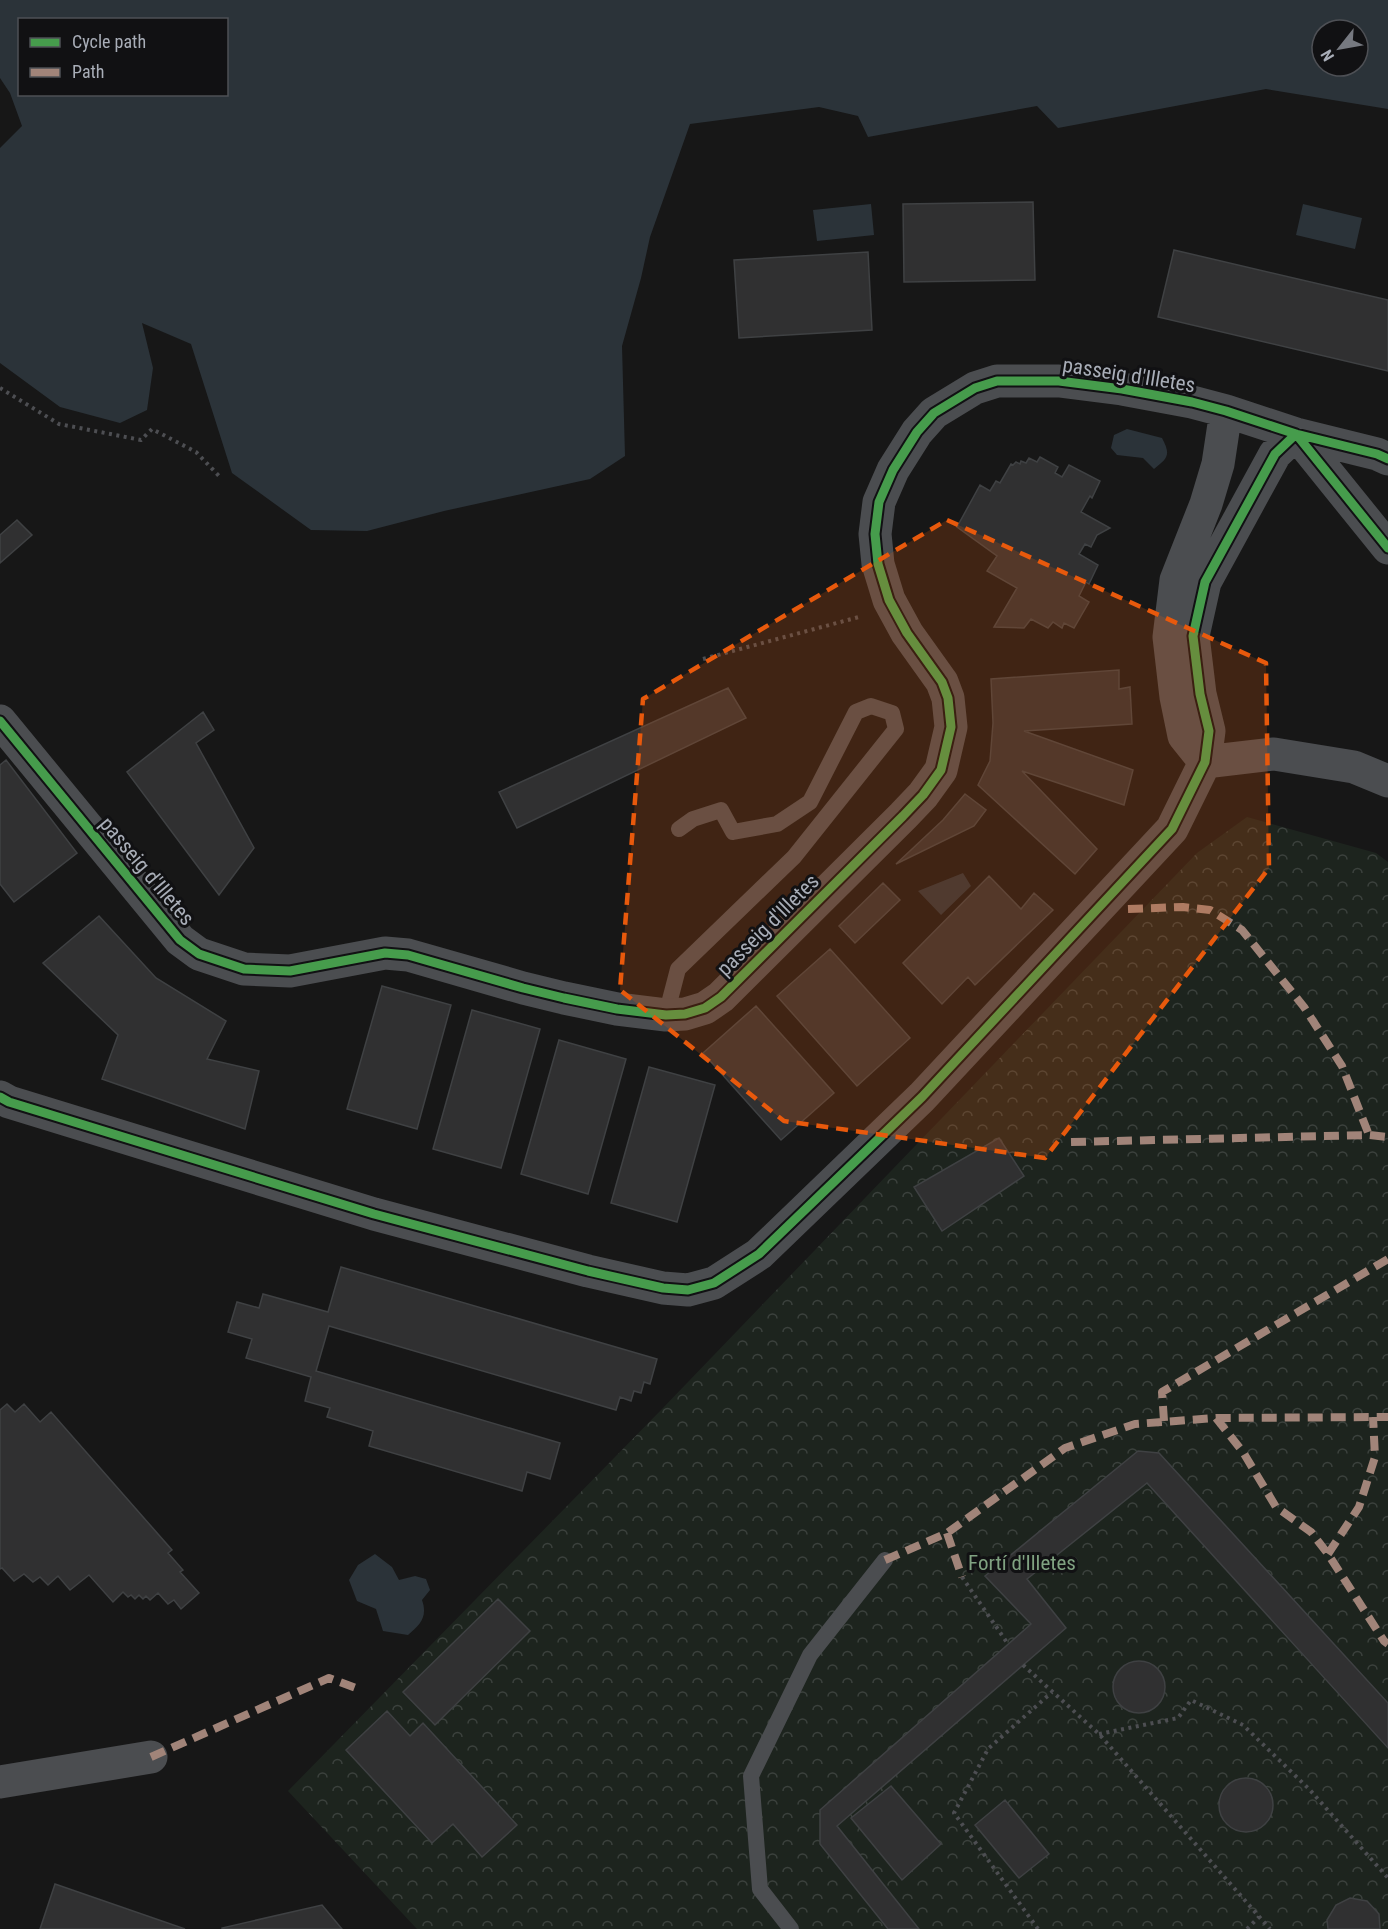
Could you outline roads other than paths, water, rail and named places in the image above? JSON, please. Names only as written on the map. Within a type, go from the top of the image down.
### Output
[{"type":"street","name":"passeig d'Illetes","points":[[0,721],[180,940],[199,954],[244,969],[290,970],[385,953],[408,955],[554,995],[617,1009],[666,1015],[685,1014],[705,1008],[721,997],[903,816],[923,795],[941,770],[951,727],[948,698],[942,682],[907,633],[889,600],[878,564],[875,534],[879,502],[893,470],[917,432],[934,413],[975,388],[997,381],[1059,381],[1122,388],[1226,411],[1296,434],[1377,454],[1388,459]]},
{"type":"street","points":[[1205,762],[1184,736],[1176,697],[1169,637],[1176,580],[1206,504],[1218,464],[1226,411]]},
{"type":"street","points":[[0,1097],[9,1102],[146,1145],[374,1214],[588,1271],[663,1288],[688,1290],[714,1283],[759,1254],[922,1097],[1172,829],[1205,762],[1209,731],[1200,694],[1193,636],[1205,582],[1275,454],[1296,434],[1388,548]]},
{"type":"street","points":[[1205,762],[1274,754],[1354,767],[1388,781]]},
{"type":"street","points":[[0,1782],[152,1757]]},
{"type":"lane","points":[[666,1015],[678,969],[794,857],[897,729],[892,713],[871,706],[856,712],[810,802],[777,824],[733,832],[721,810],[693,819],[678,829]]},
{"type":"lane","points":[[791,1929],[760,1890],[751,1776],[810,1655],[885,1560]]},
{"type":"park label","name":"Fortí d'Illetes","points":[[1022,1563]]}]
